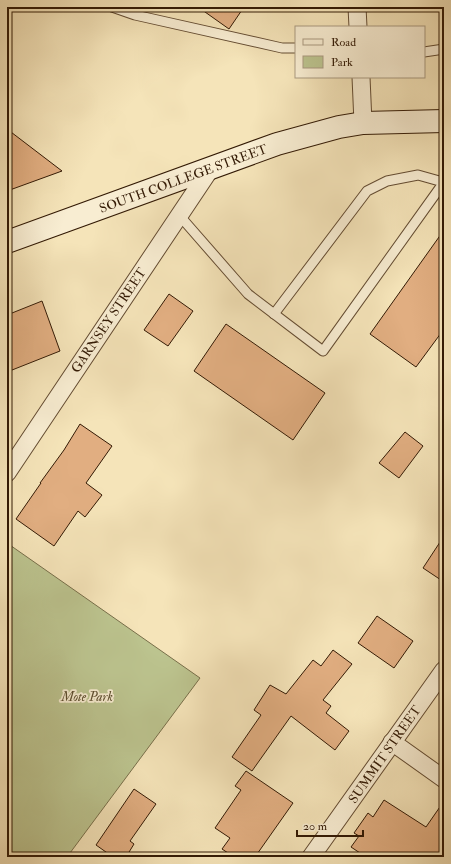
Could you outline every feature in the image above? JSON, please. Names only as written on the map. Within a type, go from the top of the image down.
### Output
[{"type":"street","points":[[357,7],[358,26]]},
{"type":"street","points":[[361,78],[363,123]]},
{"type":"street","name":"SOUTH COLLEGE STREET","points":[[7,242],[277,144],[363,123],[444,121]]},
{"type":"street","name":"GARNSEY STREET","points":[[7,473],[211,168]]},
{"type":"street","name":"SUMMIT STREET","points":[[311,857],[444,670]]},
{"type":"street","points":[[392,742],[444,779]]},
{"type":"lane","points":[[112,7],[135,15],[282,48],[295,48]]},
{"type":"lane","points":[[425,52],[444,49]]},
{"type":"lane","points":[[179,215],[248,294],[274,314],[323,350],[444,182],[418,175],[388,181],[367,191],[274,314]]},
{"type":"green space","name":"Mote Park","points":[[7,543],[200,678],[67,857],[7,857]]},
{"type":"building","points":[[198,7],[244,7],[229,29]]},
{"type":"building","points":[[7,129],[62,171],[7,191]]},
{"type":"building","points":[[444,230],[444,329],[416,367],[370,334]]},
{"type":"building","points":[[169,294],[193,311],[168,346],[144,330]]},
{"type":"building","points":[[42,301],[60,351],[7,372],[7,315]]},
{"type":"building","points":[[226,324],[325,393],[293,440],[194,371]]},
{"type":"building","points":[[80,424],[112,446],[86,483],[102,495],[85,517],[78,511],[54,546],[16,519],[64,450]]},
{"type":"building","points":[[405,432],[423,446],[399,478],[379,463]]},
{"type":"building","points":[[444,536],[444,582],[423,568]]},
{"type":"building","points":[[377,616],[413,641],[394,668],[358,643]]},
{"type":"building","points":[[333,650],[352,664],[323,700],[331,706],[326,713],[349,731],[335,750],[291,716],[252,771],[232,757],[261,715],[254,710],[270,685],[286,694],[313,660],[321,666]]},
{"type":"building","points":[[246,771],[293,803],[255,857],[234,857],[222,849],[230,838],[215,828],[241,790],[235,786]]},
{"type":"building","points":[[134,789],[156,804],[130,841],[134,844],[126,857],[113,857],[96,845]]},
{"type":"building","points":[[384,800],[426,827],[444,801],[444,857],[366,857],[351,847],[359,836],[354,833],[368,813],[373,817]]}]
